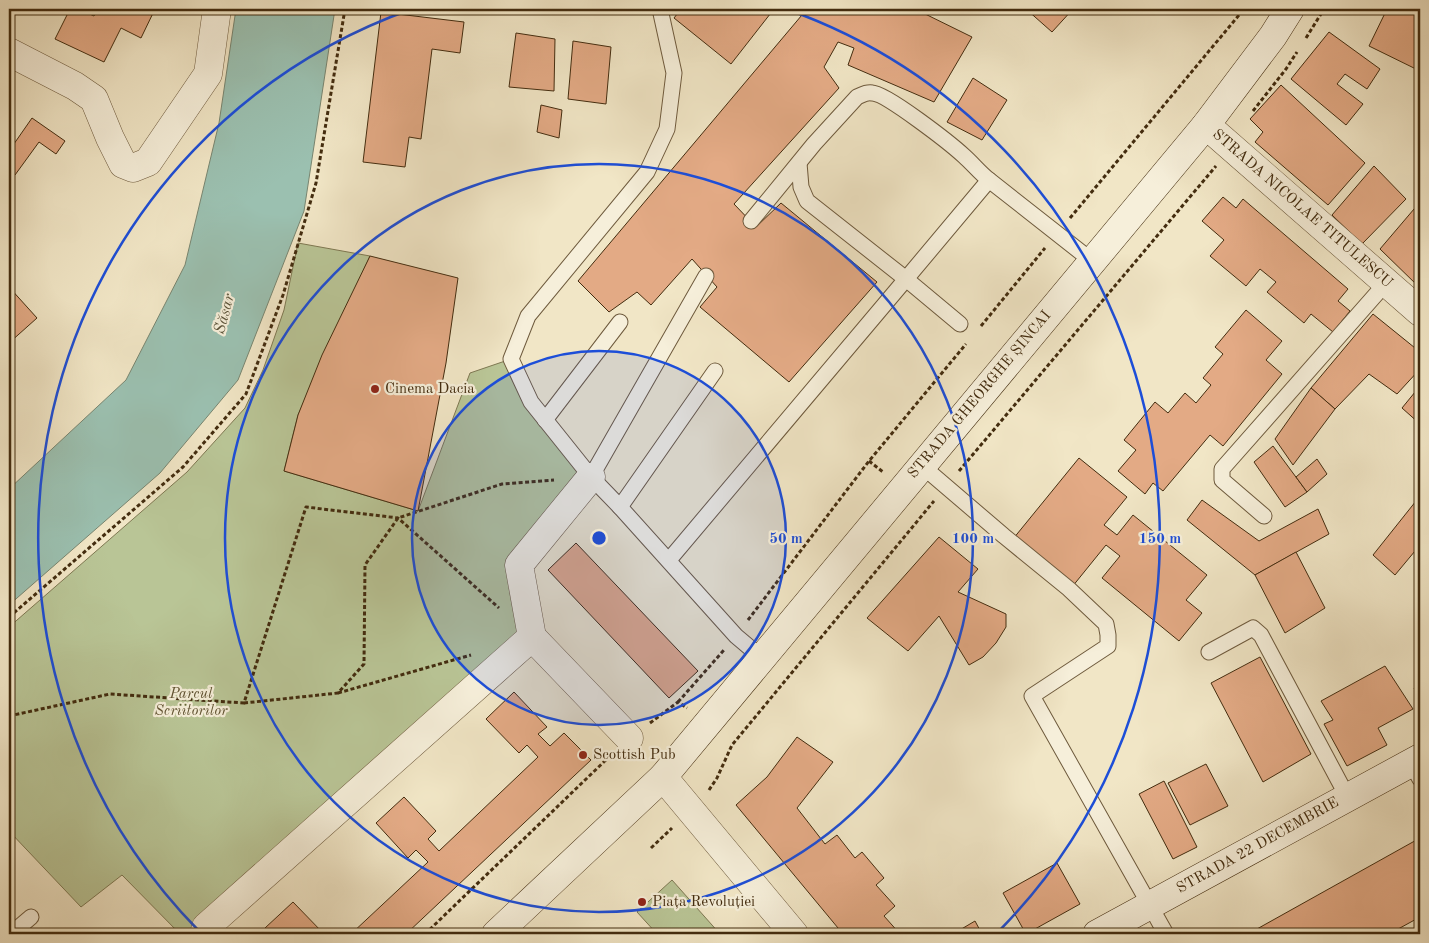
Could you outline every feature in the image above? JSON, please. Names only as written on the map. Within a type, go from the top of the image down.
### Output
[{"type":"street","points":[[9,52],[75,86],[94,99],[123,164],[133,168],[148,162],[208,74],[217,9]]},
{"type":"street","name":"STRADA GHEORGHE ȘINCAI","points":[[663,777],[1206,125],[1273,36],[1290,9]]},
{"type":"street","name":"STRADA NICOLAE TITULESCU","points":[[1206,125],[1420,312]]},
{"type":"street","points":[[591,477],[519,565],[532,637],[629,738]]},
{"type":"street","points":[[204,934],[206,927],[532,637]]},
{"type":"street","name":"STRADA 22 DECEMBRIE","points":[[1097,934],[1348,798],[1417,767]]},
{"type":"street","points":[[496,934],[663,777],[794,934]]},
{"type":"lane","points":[[660,9],[674,73],[667,129],[647,172],[528,316],[511,359],[531,402],[591,477],[669,560],[736,636],[762,658]]},
{"type":"lane","points":[[751,221],[857,97],[873,92],[898,105],[929,128],[965,156],[978,172],[1092,261]]},
{"type":"lane","points":[[799,163],[801,187],[807,202],[852,235],[960,324]]},
{"type":"lane","points":[[669,560],[989,180]]},
{"type":"lane","points":[[591,477],[706,276]]},
{"type":"lane","points":[[1264,516],[1222,480],[1222,468],[1386,283]]},
{"type":"lane","points":[[545,420],[620,322]]},
{"type":"lane","points":[[620,507],[715,371]]},
{"type":"lane","points":[[921,465],[1069,589],[1106,624],[1108,646],[1032,696],[1166,934]]},
{"type":"lane","points":[[1209,652],[1253,628],[1261,635],[1348,798]]},
{"type":"lane","points":[[12,934],[31,917]]},
{"type":"path","points":[[9,617],[183,467],[246,394],[283,295],[316,183],[345,9]]},
{"type":"path","points":[[980,327],[1244,9]]},
{"type":"path","points":[[425,934],[629,738],[678,702],[736,636],[869,461],[967,342]]},
{"type":"path","points":[[869,461],[883,472]]},
{"type":"path","points":[[244,703],[306,507],[398,518],[502,484],[591,477]]},
{"type":"path","points":[[398,518],[502,610]]},
{"type":"path","points":[[338,693],[364,664],[364,565],[398,518]]},
{"type":"path","points":[[9,716],[110,694],[244,703],[338,693],[476,653]]},
{"type":"path","points":[[678,702],[689,710]]},
{"type":"path","points":[[651,848],[678,822]]},
{"type":"green space","name":"Parcul Scriitorilor","points":[[298,243],[370,256],[298,415],[284,471],[418,511],[470,373],[511,359],[531,402],[591,477],[519,565],[532,637],[204,934],[180,934],[122,875],[81,907],[9,831],[9,627],[187,472],[245,408],[263,370],[284,310]]},
{"type":"green space","points":[[672,880],[720,934],[657,934],[637,912]]},
{"type":"water","name":"Săsar","points":[[236,9],[335,9],[304,211],[238,380],[160,473],[9,605],[9,489],[126,380],[185,265],[219,123]]},
{"type":"building","points":[[70,9],[79,9],[94,16],[98,9],[155,9],[141,38],[121,28],[104,62],[55,39]]},
{"type":"building","points":[[681,9],[774,9],[731,64],[674,18]]},
{"type":"building","points":[[807,9],[915,9],[972,37],[934,102],[848,65],[854,48],[838,42],[824,67],[839,88],[734,204],[756,227],[781,203],[877,282],[789,382],[700,307],[717,287],[692,259],[651,305],[637,292],[609,312],[578,281]]},
{"type":"building","points":[[1026,9],[1073,9],[1052,32]]},
{"type":"building","points":[[1387,9],[1420,9],[1420,71],[1369,46]]},
{"type":"building","points":[[381,12],[464,22],[460,53],[432,49],[421,139],[409,137],[405,167],[363,162]]},
{"type":"building","points":[[1329,32],[1380,69],[1367,89],[1345,74],[1337,84],[1363,104],[1346,125],[1291,79]]},
{"type":"building","points":[[516,33],[555,39],[554,91],[509,87]]},
{"type":"building","points":[[573,41],[611,47],[606,104],[568,99]]},
{"type":"building","points":[[973,78],[1007,100],[982,140],[947,122]]},
{"type":"building","points":[[1281,85],[1365,163],[1328,205],[1255,142],[1263,132],[1250,119]]},
{"type":"building","points":[[541,105],[562,110],[559,138],[537,132]]},
{"type":"building","points":[[32,118],[65,141],[56,154],[39,142],[15,175],[9,173],[9,151]]},
{"type":"building","points":[[1374,166],[1406,199],[1362,244],[1332,215]]},
{"type":"building","points":[[1223,197],[1236,208],[1243,199],[1348,289],[1338,301],[1350,311],[1333,332],[1311,314],[1304,323],[1267,292],[1276,282],[1260,269],[1246,286],[1210,256],[1224,240],[1202,221]]},
{"type":"building","points":[[1420,202],[1420,283],[1418,286],[1380,249]]},
{"type":"building","name":"Cinema Dacia","points":[[370,256],[458,278],[446,363],[418,511],[284,471],[298,415],[322,355]]},
{"type":"building","points":[[9,287],[37,318],[9,343]]},
{"type":"building","points":[[1246,310],[1282,341],[1266,360],[1282,374],[1223,446],[1210,435],[1163,491],[1153,483],[1145,494],[1118,471],[1136,450],[1124,440],[1155,402],[1168,413],[1185,393],[1196,403],[1211,385],[1203,378],[1223,354],[1215,347]]},
{"type":"building","points":[[1373,314],[1420,352],[1420,369],[1397,394],[1369,374],[1335,409],[1311,388]]},
{"type":"building","points":[[1420,386],[1420,424],[1402,408]]},
{"type":"building","points":[[1311,388],[1335,409],[1293,465],[1275,439]]},
{"type":"building","points":[[1273,446],[1307,492],[1285,507],[1254,462]]},
{"type":"building","points":[[1079,458],[1127,497],[1104,525],[1117,535],[1133,515],[1207,575],[1186,600],[1202,613],[1179,641],[1102,578],[1120,556],[1106,545],[1072,587],[1013,539]]},
{"type":"building","points":[[1317,459],[1327,474],[1307,492],[1296,477]]},
{"type":"building","points":[[1420,496],[1420,545],[1395,575],[1373,555]]},
{"type":"building","points":[[1202,500],[1259,541],[1318,509],[1329,534],[1255,575],[1187,520]]},
{"type":"building","points":[[939,537],[978,569],[958,592],[1006,614],[1006,627],[996,643],[983,657],[969,665],[939,616],[908,651],[867,618]]},
{"type":"building","points":[[576,543],[698,671],[669,698],[548,570]]},
{"type":"building","points":[[1296,552],[1325,608],[1285,633],[1255,575]]},
{"type":"building","points":[[1260,657],[1311,754],[1263,782],[1211,683]]},
{"type":"building","points":[[1385,666],[1413,709],[1378,728],[1387,745],[1347,766],[1324,724],[1333,720],[1321,701]]},
{"type":"building","points":[[1420,685],[1420,699],[1414,688]]},
{"type":"building","points":[[514,692],[547,727],[538,734],[550,746],[564,733],[591,760],[406,934],[351,934],[428,862],[416,850],[408,858],[376,823],[404,797],[436,831],[428,839],[439,851],[538,757],[527,745],[519,753],[486,719]]},
{"type":"building","points":[[797,737],[833,762],[797,808],[825,844],[837,835],[855,858],[862,852],[884,878],[876,885],[895,906],[884,916],[900,934],[843,934],[736,805],[767,777]]},
{"type":"building","points":[[1206,764],[1228,806],[1190,825],[1168,783]]},
{"type":"building","points":[[1164,781],[1197,847],[1173,859],[1139,794]]},
{"type":"building","points":[[1420,838],[1420,917],[1389,934],[1248,934]]},
{"type":"building","points":[[1057,863],[1080,904],[1026,934],[1003,893]]},
{"type":"building","points":[[293,902],[324,934],[271,934],[265,928]]},
{"type":"building","points":[[975,921],[982,934],[953,934]]},
{"type":"place","name":"Cinema Dacia","points":[[375,389]]},
{"type":"place","name":"Scottish Pub","points":[[583,755]]},
{"type":"place","name":"Piața Revoluției","points":[[642,902]]}]
